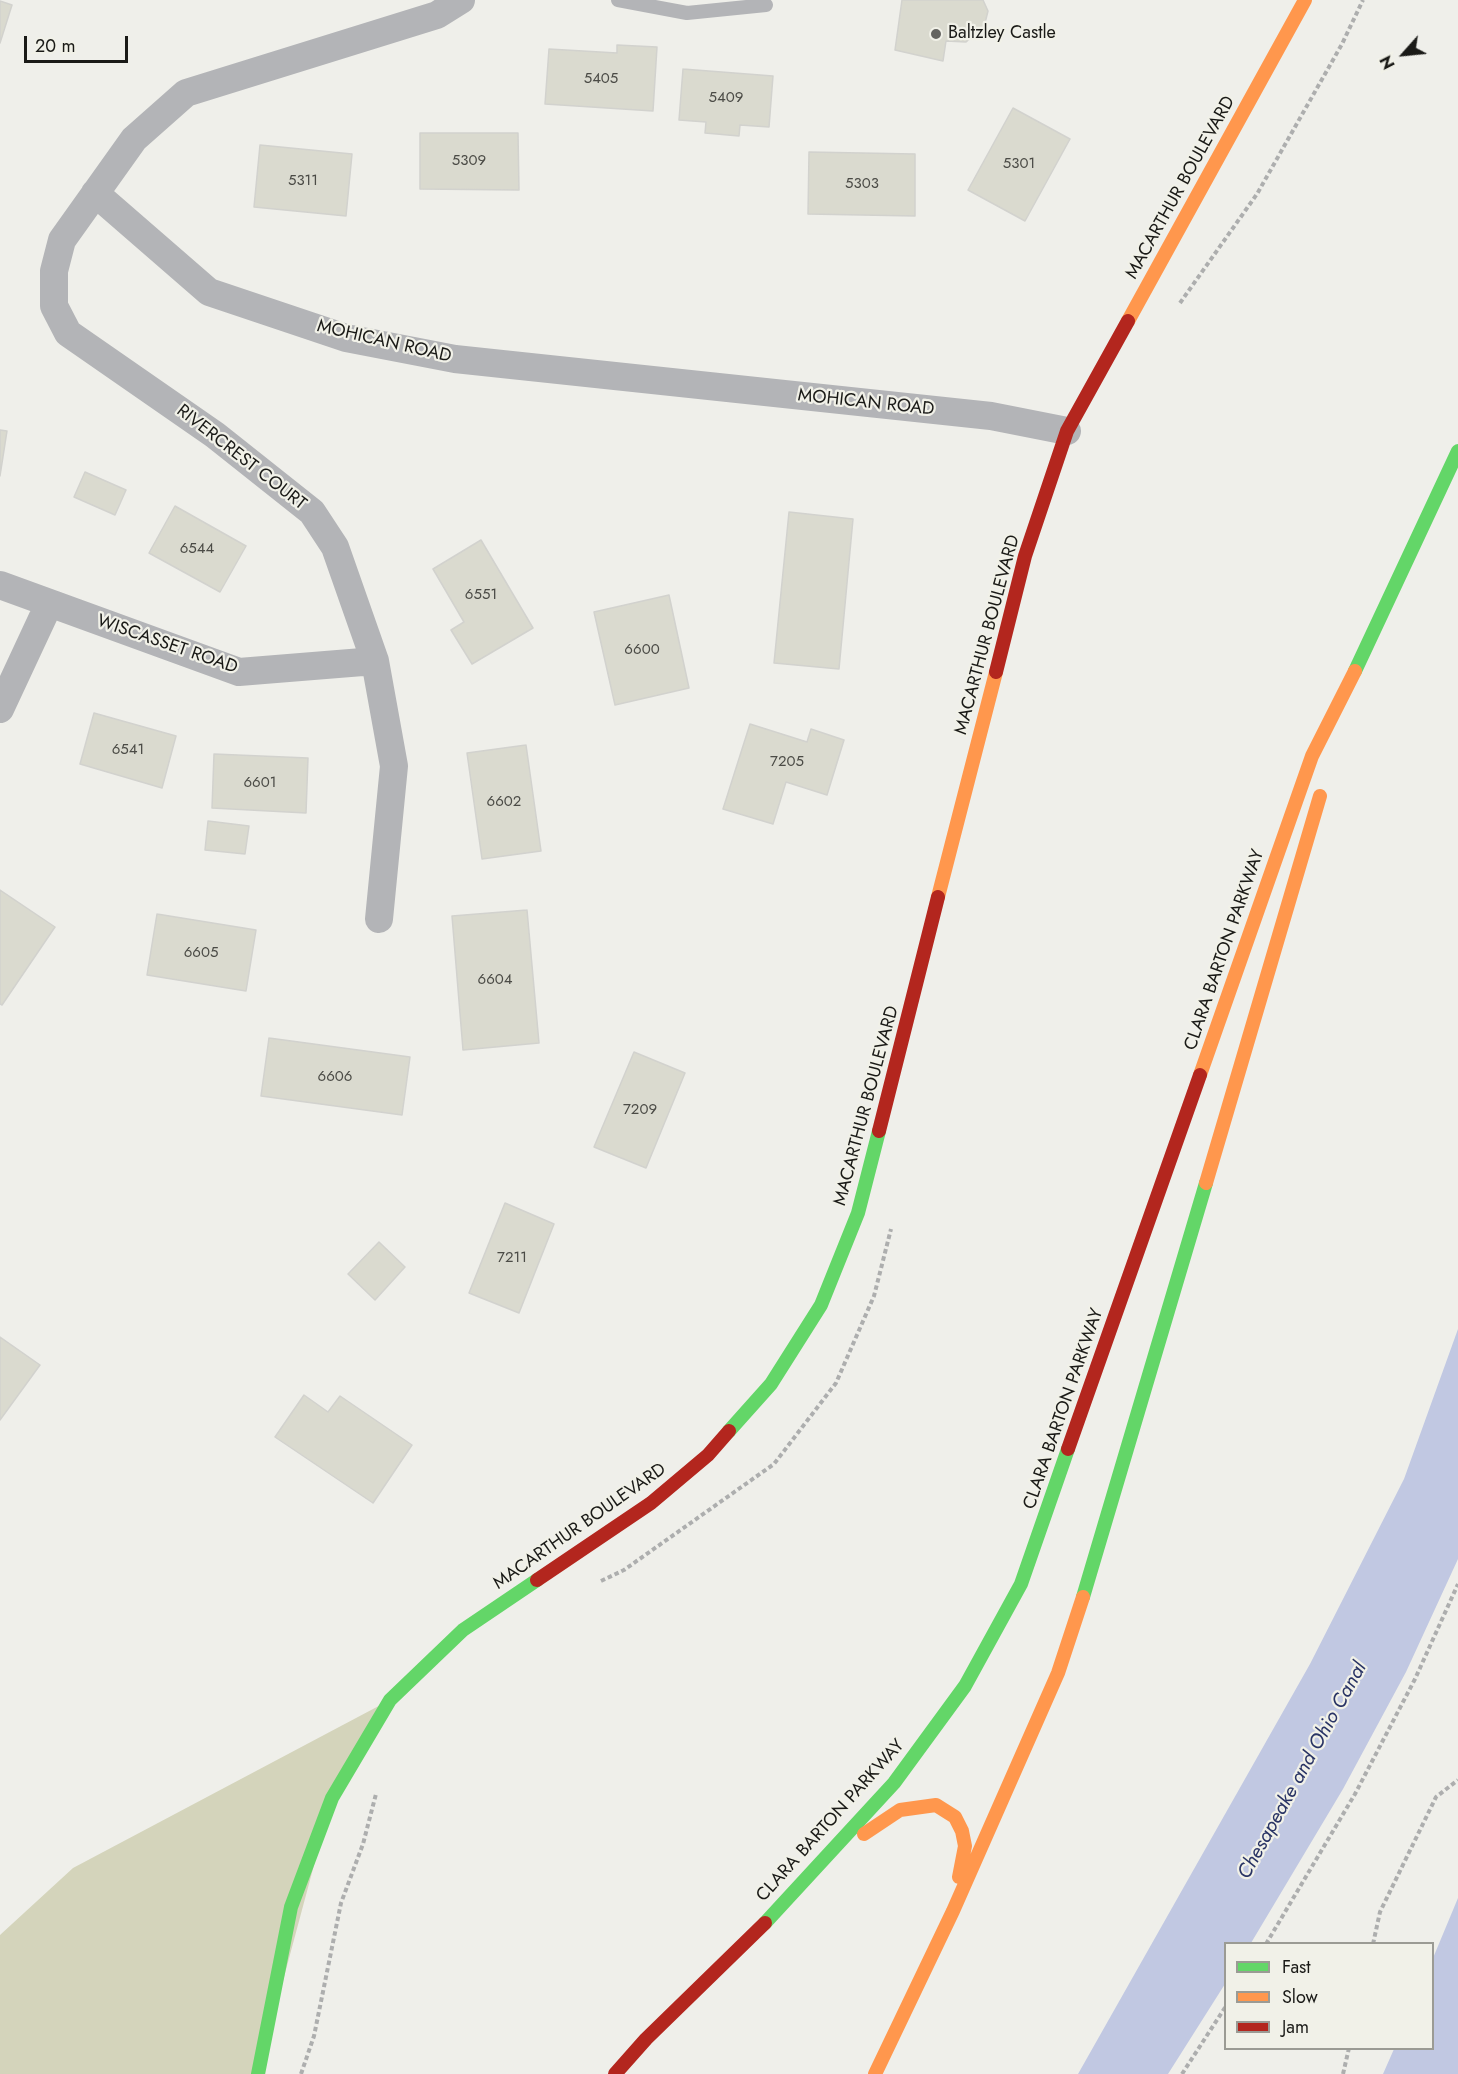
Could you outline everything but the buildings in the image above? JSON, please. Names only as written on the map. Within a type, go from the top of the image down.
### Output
[{"type":"main road","name":"MACARTHUR BOULEVARD","points":[[258,2074],[291,1907],[332,1798],[390,1700],[463,1629],[651,1503],[708,1455],[771,1384],[821,1305],[858,1213],[1025,556],[1067,431],[1305,0]]},
{"type":"main road","name":"CLARA BARTON PARKWAY","points":[[615,2074],[646,2039],[750,1939],[894,1783],[965,1686],[1021,1584],[1312,756],[1367,648],[1458,451]]},
{"type":"main road","name":"CLARA BARTON PARKWAY","points":[[1339,735],[1367,648]]},
{"type":"main road","points":[[876,2074],[953,1911],[1058,1673],[1098,1549],[1325,779]]},
{"type":"main road","points":[[823,1862],[900,1810],[936,1805],[955,1817],[965,1846],[953,1911]]},
{"type":"street","points":[[95,193],[134,139],[186,93],[437,15],[461,0]]},
{"type":"street","name":"MOHICAN ROAD","points":[[95,193],[209,292],[346,338],[455,359],[991,416],[1067,431]]},
{"type":"street","name":"RIVERCREST COURT","points":[[95,193],[62,240],[54,272],[54,306],[68,333],[215,435],[312,512],[335,547],[375,661],[394,766],[379,919]]},
{"type":"street","name":"WISCASSET ROAD","points":[[0,585],[239,672],[375,661]]},
{"type":"street","points":[[0,709],[48,604]]},
{"type":"lane","points":[[618,0],[687,13],[766,5]]},
{"type":"path","points":[[1174,310],[1257,194],[1342,44],[1363,0]]},
{"type":"path","points":[[592,1586],[624,1569],[774,1464],[836,1383],[874,1296],[894,1217]]},
{"type":"path","points":[[1267,1942],[1355,1794],[1415,1679],[1458,1584]]},
{"type":"path","points":[[1373,1942],[1380,1912],[1436,1797],[1458,1780]]},
{"type":"path","points":[[301,2074],[314,2036],[341,1903],[363,1844],[377,1790]]},
{"type":"path","points":[[1182,2074],[1224,2009]]},
{"type":"path","points":[[1343,2074],[1349,2050]]},
{"type":"green space","points":[[390,1700],[332,1798],[258,2074],[0,2074],[0,1935],[73,1868]]},
{"type":"water","name":"Chesapeake and Ohio Canal","points":[[1458,1329],[1458,1559],[1406,1672],[1343,1789],[1252,1942],[1224,1942],[1224,1986],[1168,2074],[1078,2074],[1310,1664],[1404,1479]]},
{"type":"water","points":[[1458,1898],[1458,2074],[1383,2074],[1394,2050],[1434,2050],[1434,1956]]},
{"type":"traffic: fast","points":[[1355,671],[1458,451]]},
{"type":"traffic: fast","points":[[729,1431],[771,1384],[821,1305],[858,1213],[879,1131]]},
{"type":"traffic: fast","points":[[1083,1597],[1206,1183]]},
{"type":"traffic: fast","points":[[765,1923],[894,1783],[965,1686],[1021,1584],[1068,1449]]},
{"type":"traffic: fast","points":[[258,2074],[291,1907],[332,1798],[390,1700],[463,1630],[537,1580]]},
{"type":"traffic: slow","points":[[1128,321],[1305,0]]},
{"type":"traffic: slow","points":[[1200,1075],[1312,756],[1355,671]]},
{"type":"traffic: slow","points":[[938,897],[996,672]]},
{"type":"traffic: slow","points":[[1206,1183],[1320,796]]},
{"type":"traffic: slow","points":[[875,2074],[953,1911],[1058,1673],[1083,1597]]},
{"type":"traffic: slow","points":[[864,1834],[900,1810],[936,1805],[955,1817],[962,1831],[965,1846],[959,1877]]},
{"type":"traffic: jam","points":[[996,672],[1025,556],[1067,431],[1128,321]]},
{"type":"traffic: jam","points":[[879,1131],[938,897]]},
{"type":"traffic: jam","points":[[1068,1449],[1200,1075]]},
{"type":"traffic: jam","points":[[537,1580],[651,1503],[708,1455],[729,1431]]},
{"type":"traffic: jam","points":[[615,2074],[646,2039],[765,1923]]},
{"type":"place","name":"Baltzley Castle","points":[[936,34]]}]
